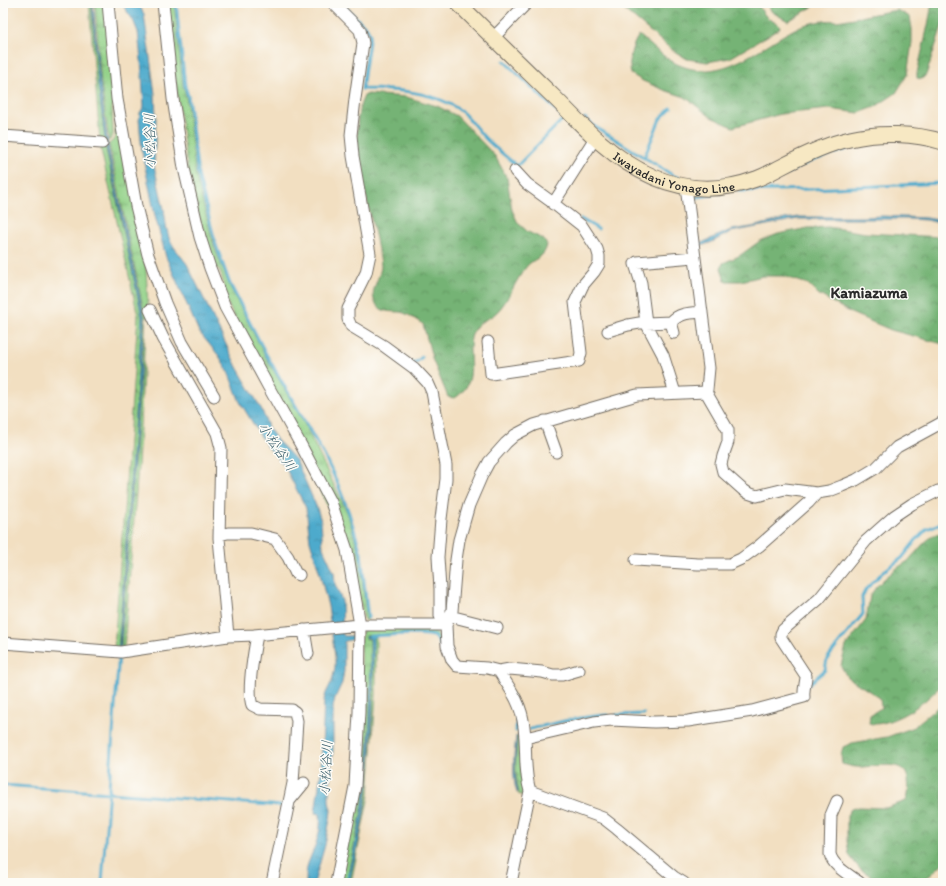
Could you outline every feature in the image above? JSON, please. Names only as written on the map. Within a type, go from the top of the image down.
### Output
[{"type":"main road","name":"Iwayadani Yonago Line","points":[[458,3],[596,138],[632,167],[671,184],[686,187],[708,188],[736,185],[757,179],[795,160],[830,145],[850,139],[878,135],[907,136],[934,139],[943,142]]},
{"type":"street","points":[[108,3],[117,99],[136,206],[148,255],[165,303],[182,342],[214,396]]},
{"type":"street","points":[[163,3],[164,28],[174,107],[184,168],[200,237],[225,307],[331,502],[347,550],[357,626],[359,712],[356,786],[336,883]]},
{"type":"street","points":[[334,3],[360,30],[363,42],[355,99],[352,135],[353,156],[370,254],[366,273],[347,314],[352,326],[384,346],[414,368],[428,383],[432,392],[446,465],[446,479],[438,557],[440,616],[448,620]]},
{"type":"street","points":[[493,38],[527,3]]},
{"type":"street","points":[[3,136],[102,143]]},
{"type":"street","points":[[553,204],[596,138]]},
{"type":"street","points":[[488,342],[491,374],[579,361],[581,353],[576,302],[583,285],[599,264],[597,249],[582,226],[526,184],[515,171]]},
{"type":"street","points":[[686,187],[709,368],[708,387],[706,392],[728,430],[728,442],[721,464],[723,472],[726,476],[748,492],[757,496],[785,489],[817,492],[829,491],[856,480],[876,468],[897,447],[943,422]]},
{"type":"street","points":[[675,393],[663,355],[646,322],[641,283],[635,264],[637,262],[694,257]]},
{"type":"street","points":[[150,310],[163,338],[217,433],[220,441],[219,535],[228,636]]},
{"type":"street","points":[[608,331],[628,325],[646,322],[670,322],[684,314],[702,312]]},
{"type":"street","points":[[670,322],[674,333]]},
{"type":"street","points":[[579,670],[562,675],[510,669],[499,671],[487,668],[457,666],[452,660],[447,646],[448,620],[452,611],[459,540],[469,505],[482,475],[489,462],[506,443],[515,435],[534,425],[637,395],[706,392]]},
{"type":"street","points":[[545,421],[556,452]]},
{"type":"street","points":[[525,738],[594,722],[611,720],[654,722],[688,721],[752,711],[804,697],[803,690],[806,676],[781,638],[783,630],[818,599],[866,541],[894,516],[938,491],[943,491]]},
{"type":"street","points":[[636,560],[698,564],[730,564],[759,546],[809,502],[817,492]]},
{"type":"street","points":[[219,535],[228,533],[251,533],[275,539],[288,557],[296,574],[299,575]]},
{"type":"street","points":[[3,643],[119,652],[228,636],[448,620],[497,628]]},
{"type":"street","points":[[307,630],[308,654]]},
{"type":"street","points":[[257,635],[251,684],[250,700],[252,705],[260,709],[292,710],[295,712],[297,721],[293,783],[272,883]]},
{"type":"street","points":[[499,671],[515,694],[522,712],[525,738],[526,779],[530,791],[511,883]]},
{"type":"street","points":[[290,801],[304,783]]},
{"type":"street","points":[[530,791],[603,818],[674,877],[684,883]]},
{"type":"street","points":[[837,801],[831,815],[831,859],[834,864],[860,883]]},
{"type":"green space","points":[[89,3],[91,3],[98,85],[105,141],[100,141]]},
{"type":"green space","points":[[95,3],[106,3],[115,101],[112,108],[113,135],[109,141],[101,83]]},
{"type":"green space","points":[[165,3],[174,3],[183,86],[186,97],[196,176],[214,246],[229,285],[265,356],[303,421],[347,512],[359,553],[367,622],[364,620],[349,550],[224,296],[219,269],[215,268],[190,187]]},
{"type":"green space","points":[[616,3],[758,3],[766,16],[780,26],[779,29],[730,58],[707,62],[687,59],[671,49]]},
{"type":"green space","points":[[766,3],[815,3],[814,6],[788,21],[772,12]]},
{"type":"green space","points":[[932,3],[943,3],[943,23],[926,75],[922,79],[917,78],[917,73]]},
{"type":"green space","points":[[897,10],[910,17],[912,29],[912,43],[907,75],[896,93],[875,107],[859,113],[829,109],[781,114],[733,127],[711,117],[685,97],[664,90],[631,74],[631,54],[639,35],[673,62],[691,69],[708,70],[724,67],[740,61],[803,25],[814,22],[844,20]]},
{"type":"green space","points":[[368,94],[406,97],[437,106],[457,116],[495,156],[507,178],[512,210],[518,223],[528,232],[543,239],[547,245],[544,253],[530,263],[523,271],[502,307],[494,315],[476,326],[470,343],[471,369],[468,384],[455,398],[448,397],[433,361],[423,324],[404,313],[382,310],[376,304],[374,299],[373,295],[381,263],[360,167],[357,128],[359,111],[364,96]]},
{"type":"green space","points":[[115,109],[145,250],[148,306],[150,316],[146,317],[138,466],[124,649],[121,649],[145,317],[109,144],[116,138]]},
{"type":"green space","points":[[100,145],[105,146],[142,317],[118,649],[114,649],[138,316]]},
{"type":"green space","points":[[828,227],[866,233],[943,237],[943,344],[891,330],[851,313],[818,294],[808,284],[783,276],[763,276],[741,281],[725,281],[721,268],[723,263],[739,256],[760,241],[778,234],[808,228]]},
{"type":"green space","points":[[943,533],[943,684],[922,703],[902,716],[887,722],[874,724],[869,723],[870,715],[881,708],[880,698],[847,677],[841,666],[846,646],[866,620],[870,596],[876,587],[897,568],[908,561],[925,542],[934,535]]},
{"type":"green space","points":[[379,627],[422,629],[435,632],[439,636],[449,660],[454,666],[462,669],[486,671],[494,674],[461,669],[457,668],[453,666],[444,653],[438,639],[428,634],[410,632],[376,635],[376,695],[369,796],[351,883],[349,883],[365,808],[371,757],[373,636],[366,636],[366,639],[370,639],[370,701],[369,741],[363,803],[346,883],[337,883],[357,782],[362,703],[361,640],[362,632],[365,628]]},
{"type":"green space","points":[[495,674],[505,684],[514,698],[520,712],[521,730],[518,731],[516,708],[510,696]]},
{"type":"green space","points":[[943,703],[943,756],[941,781],[943,787],[943,863],[932,874],[918,883],[884,883],[860,869],[849,855],[847,841],[847,815],[851,809],[859,807],[886,808],[906,801],[909,788],[906,773],[901,768],[888,765],[857,767],[842,764],[841,755],[843,747],[852,743],[887,737],[912,728]]},
{"type":"green space","points":[[518,735],[520,736],[524,796],[518,794],[519,792],[516,778]]},
{"type":"water","points":[[92,3],[108,147],[144,317],[120,649],[118,658],[142,317],[106,146],[98,84]]},
{"type":"water","name":"小松谷川","points":[[124,3],[138,3],[144,14],[155,94],[156,118],[154,166],[169,238],[187,264],[237,367],[262,410],[268,427],[277,440],[296,460],[317,508],[321,521],[323,548],[334,572],[335,584],[342,601],[343,635],[354,636],[355,639],[344,642],[344,671],[342,683],[335,698],[333,707],[333,751],[329,791],[331,810],[325,845],[314,883],[306,883],[306,872],[318,838],[320,826],[320,814],[315,813],[321,771],[324,700],[332,681],[335,668],[335,657],[328,606],[310,541],[306,508],[286,468],[266,445],[240,402],[227,369],[219,356],[199,332],[166,257],[155,216],[142,152],[139,119],[140,113],[144,106],[138,32],[133,20],[124,7]]},
{"type":"water","points":[[882,216],[927,218],[943,221],[943,224],[927,220],[908,219],[798,219],[731,232],[712,242],[698,247],[697,243],[699,244],[731,230],[798,217]]},
{"type":"water","points":[[366,636],[373,636],[373,696],[370,757],[366,797],[359,840],[349,883],[346,883],[361,818],[368,757],[370,638],[366,638]]},
{"type":"water","points":[[516,736],[515,771],[517,793],[514,771]]},
{"type":"waterway","points":[[3,15],[4,3]]},
{"type":"waterway","points":[[176,3],[185,86],[188,96],[198,175],[216,245],[230,284],[266,354],[324,455],[337,482],[349,513],[361,553],[368,618]]},
{"type":"waterway","points":[[341,3],[367,28],[370,34],[362,89],[401,91],[427,95],[452,105],[462,112],[487,140],[517,166],[517,168]]},
{"type":"waterway","points":[[504,61],[564,118],[517,166]]},
{"type":"waterway","points":[[644,158],[660,119],[671,108]]},
{"type":"waterway","points":[[585,118],[594,126],[674,176],[680,178]]},
{"type":"waterway","points":[[775,179],[811,161],[855,146]]},
{"type":"waterway","points":[[739,191],[943,183]]},
{"type":"waterway","points":[[691,198],[712,195]]},
{"type":"waterway","points":[[581,219],[598,229]]},
{"type":"waterway","points":[[413,362],[415,363],[422,357]]},
{"type":"waterway","points":[[809,684],[825,670],[827,659],[863,614],[862,597],[866,589],[884,571],[902,558],[927,529],[943,522]]},
{"type":"waterway","points":[[370,636],[414,634],[430,635],[436,638],[448,662]]},
{"type":"waterway","points":[[102,883],[119,653]]},
{"type":"waterway","points":[[616,715],[644,714]]},
{"type":"waterway","points":[[530,729],[578,718],[608,715]]},
{"type":"waterway","points":[[516,731],[517,716]]},
{"type":"waterway","points":[[3,785],[283,806]]},
{"type":"district","name":"Kamiazuma","points":[[869,293]]}]
